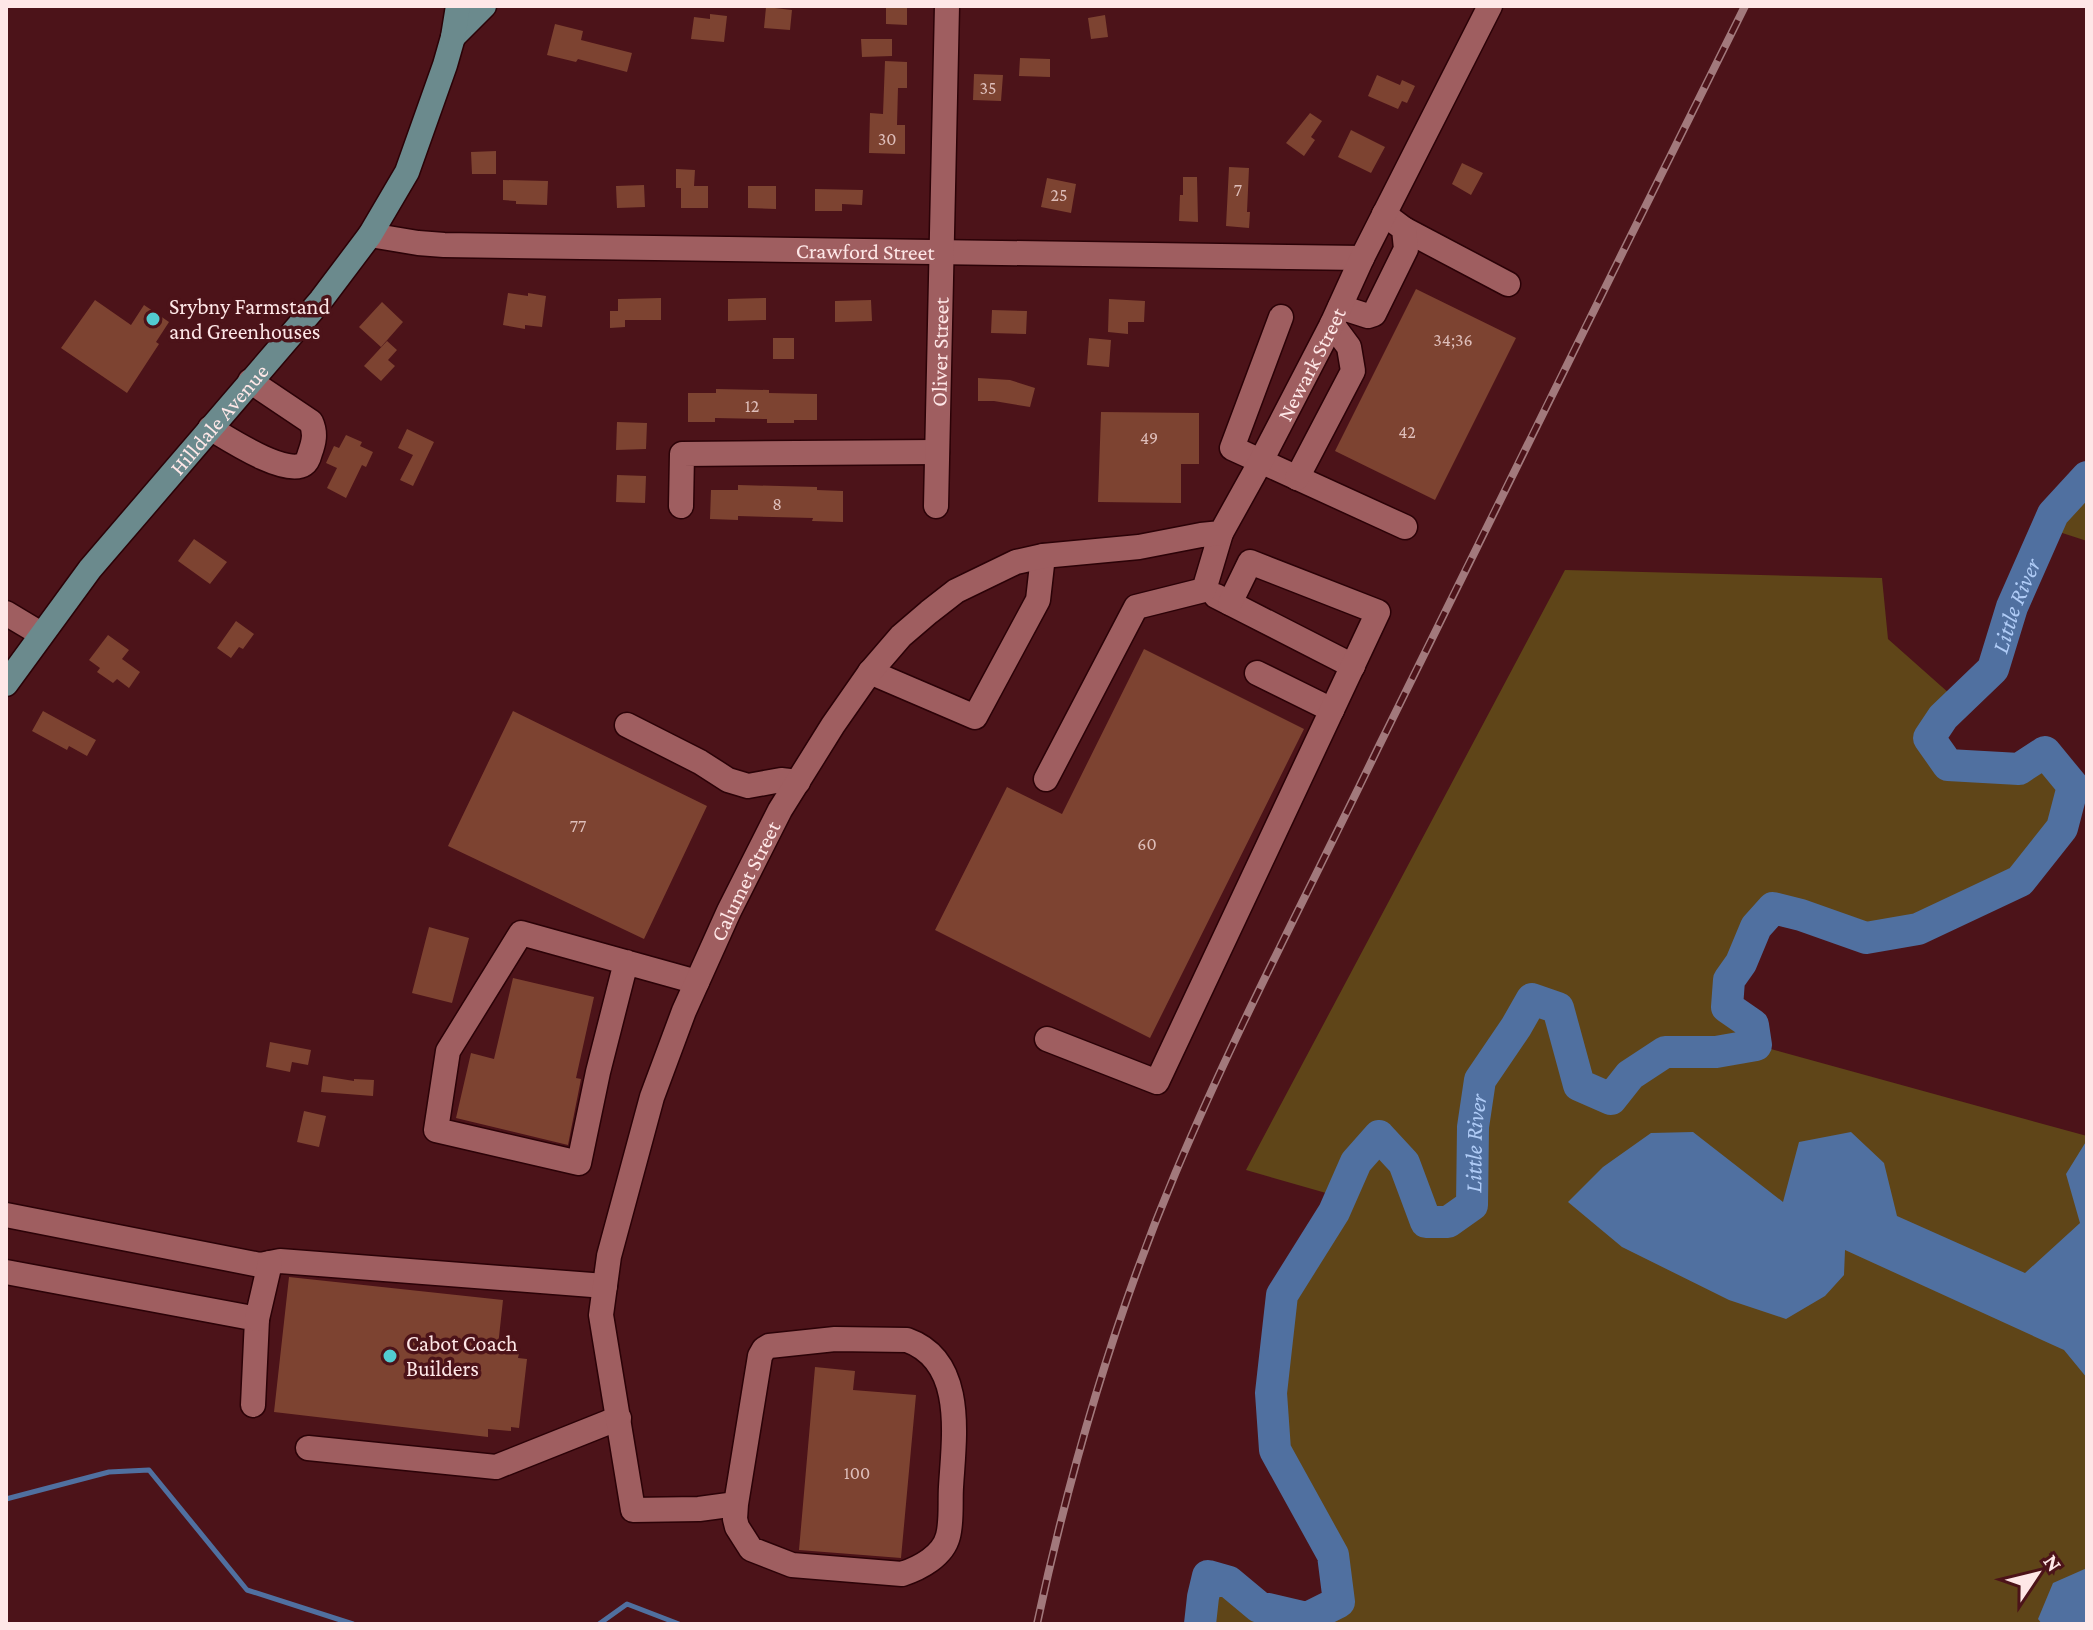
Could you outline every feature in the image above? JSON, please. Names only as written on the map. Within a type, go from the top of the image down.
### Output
[{"type":"main road","name":"Hilldale Avenue","points":[[6,684],[90,569],[321,300],[370,235],[407,172],[453,37],[458,6]]},
{"type":"main road","points":[[453,37],[484,6]]},
{"type":"street","name":"Oliver Street","points":[[936,506],[947,6]]},
{"type":"street","name":"Newark Street","points":[[1204,590],[1221,533],[1336,316],[1362,258],[1394,222],[1490,6]]},
{"type":"street","points":[[1394,222],[1508,284]]},
{"type":"street","points":[[1297,478],[1353,371],[1349,347],[1336,316],[1374,314],[1406,249],[1394,222]]},
{"type":"street","name":"Crawford Street","points":[[370,235],[444,245],[1362,258]]},
{"type":"street","points":[[1281,317],[1232,448],[1405,527]]},
{"type":"street","points":[[210,428],[271,462],[296,467],[304,464],[314,443],[315,430],[311,422],[250,381]]},
{"type":"street","points":[[681,506],[682,454],[937,452]]},
{"type":"street","points":[[870,672],[975,717],[1038,600],[1043,556],[1139,547],[1221,533]]},
{"type":"street","name":"Calumet Street","points":[[736,1504],[699,1509],[633,1510],[601,1315],[609,1256],[652,1097],[684,1011],[729,911],[780,810],[870,672],[901,636],[947,598],[988,574],[1016,562],[1043,556]]},
{"type":"street","points":[[1047,1039],[1157,1082],[1378,612],[1250,562],[1230,603]]},
{"type":"street","points":[[1046,779],[1136,607],[1204,590],[1353,666]]},
{"type":"street","points":[[6,613],[41,634]]},
{"type":"street","points":[[1257,673],[1332,710]]},
{"type":"street","points":[[627,725],[700,762],[728,780],[748,786],[781,780],[798,782]]},
{"type":"street","points":[[626,962],[579,1163],[436,1130],[448,1051],[521,933],[626,962],[697,982]]},
{"type":"street","points":[[6,1215],[260,1265],[280,1261],[605,1286]]},
{"type":"street","points":[[253,1405],[257,1319],[270,1263]]},
{"type":"street","points":[[6,1272],[257,1319]]},
{"type":"street","points":[[835,1339],[907,1340],[925,1348],[945,1374],[953,1406],[954,1440],[948,1537],[933,1558],[918,1568],[902,1574],[792,1565],[751,1549],[737,1527],[736,1504],[760,1356],[764,1349],[835,1339]]},
{"type":"street","points":[[308,1448],[496,1467],[619,1418]]},
{"type":"shaded area","points":[[2087,470],[2087,541],[2053,530],[2052,502]]},
{"type":"shaded area","points":[[1565,570],[1882,578],[1888,639],[1959,702],[1943,717],[1929,738],[1948,765],[2019,769],[2045,752],[2073,786],[2062,828],[2020,881],[1918,929],[1866,938],[1801,915],[1773,909],[1756,927],[1741,963],[1729,980],[1727,1007],[1753,1025],[1756,1045],[2087,1136],[2087,1624],[1199,1624],[1208,1576],[1259,1607],[1307,1618],[1339,1602],[1333,1555],[1275,1450],[1273,1300],[1340,1197],[1246,1170]]},
{"type":"water","points":[[1693,1132],[1783,1202],[1799,1142],[1851,1132],[1884,1163],[1897,1216],[2025,1273],[2080,1223],[2066,1174],[2087,1140],[2087,1378],[2064,1350],[1845,1250],[1844,1275],[1825,1296],[1786,1319],[1729,1300],[1622,1247],[1568,1202],[1603,1167],[1651,1133]]},
{"type":"water","points":[[2087,1568],[2087,1624],[2042,1624],[2038,1619],[2053,1583]]},
{"type":"building","points":[[886,6],[907,6],[907,25],[886,24]]},
{"type":"building","points":[[766,7],[792,10],[790,30],[764,28]]},
{"type":"building","points":[[710,14],[727,16],[724,42],[691,39],[694,17],[710,19]]},
{"type":"building","points":[[1105,15],[1108,37],[1091,39],[1088,18]]},
{"type":"building","points":[[555,24],[583,31],[581,40],[632,53],[627,72],[578,59],[576,62],[547,55]]},
{"type":"building","points":[[861,39],[892,39],[892,56],[862,57]]},
{"type":"building","points":[[1020,58],[1050,59],[1050,77],[1019,76]]},
{"type":"building","points":[[885,61],[907,62],[907,88],[898,88],[897,125],[905,125],[905,154],[869,153],[870,113],[883,114]]},
{"type":"building","points":[[974,74],[1003,75],[1001,101],[973,100]]},
{"type":"building","points":[[1377,75],[1400,85],[1402,80],[1415,86],[1407,103],[1402,101],[1398,109],[1368,96]]},
{"type":"building","points":[[1310,113],[1322,121],[1311,137],[1315,140],[1304,156],[1286,143]]},
{"type":"building","points":[[1351,130],[1385,147],[1371,173],[1338,157]]},
{"type":"building","points":[[496,151],[496,174],[472,174],[471,152]]},
{"type":"building","points":[[1462,163],[1483,173],[1471,195],[1452,184]]},
{"type":"building","points":[[1229,167],[1249,168],[1249,228],[1226,226]]},
{"type":"building","points":[[676,169],[695,170],[694,186],[708,186],[708,208],[681,208],[681,188],[676,188]]},
{"type":"building","points":[[1183,177],[1197,177],[1198,222],[1179,221]]},
{"type":"building","points":[[1047,178],[1076,184],[1071,213],[1041,207]]},
{"type":"building","points":[[503,180],[548,181],[547,205],[516,204],[516,201],[503,200]]},
{"type":"building","points":[[644,185],[645,207],[617,208],[616,186]]},
{"type":"building","points":[[748,186],[776,186],[776,209],[748,208]]},
{"type":"building","points":[[815,189],[863,190],[862,205],[842,204],[842,211],[815,211]]},
{"type":"building","points":[[1416,289],[1516,338],[1435,500],[1335,451]]},
{"type":"building","points":[[508,293],[546,296],[542,327],[525,325],[525,329],[503,325]]},
{"type":"building","points":[[661,298],[661,320],[625,320],[625,327],[610,328],[610,311],[618,311],[618,299]]},
{"type":"building","points":[[766,298],[766,320],[728,321],[728,299]]},
{"type":"building","points":[[1109,299],[1145,301],[1144,322],[1128,322],[1128,334],[1108,332]]},
{"type":"building","points":[[95,300],[131,325],[144,305],[169,322],[156,342],[159,344],[127,393],[61,348]]},
{"type":"building","points":[[871,300],[872,321],[835,322],[835,301]]},
{"type":"building","points":[[382,302],[403,322],[381,347],[359,327]]},
{"type":"building","points":[[992,310],[1027,311],[1026,334],[991,333]]},
{"type":"building","points":[[773,338],[794,338],[794,359],[773,359]]},
{"type":"building","points":[[1089,338],[1111,340],[1109,367],[1087,365]]},
{"type":"building","points":[[387,341],[397,350],[388,360],[395,366],[381,381],[364,366]]},
{"type":"building","points":[[978,378],[1010,380],[1035,388],[1030,407],[978,401]]},
{"type":"building","points":[[716,389],[817,394],[817,420],[767,423],[767,419],[715,418],[715,422],[688,422],[688,393],[716,393]]},
{"type":"building","points":[[1101,412],[1199,413],[1199,464],[1181,464],[1181,503],[1098,502]]},
{"type":"building","points":[[617,422],[647,423],[646,449],[616,450]]},
{"type":"building","points":[[407,429],[434,442],[413,486],[400,480],[413,455],[398,448]]},
{"type":"building","points":[[346,435],[362,442],[360,446],[373,452],[366,467],[362,465],[346,498],[327,488],[337,468],[326,463],[334,446],[339,448]]},
{"type":"building","points":[[617,475],[646,476],[645,503],[616,502]]},
{"type":"building","points":[[738,485],[817,487],[817,490],[843,491],[843,522],[738,516],[738,520],[710,519],[711,490],[738,490]]},
{"type":"building","points":[[194,539],[227,562],[210,584],[178,561]]},
{"type":"building","points":[[236,621],[254,634],[243,649],[239,647],[231,658],[217,648]]},
{"type":"building","points":[[108,635],[129,650],[122,659],[140,672],[129,688],[117,679],[113,683],[97,672],[100,668],[89,660]]},
{"type":"building","points":[[1144,649],[1304,729],[1150,1038],[935,930],[1007,787],[1062,814]]},
{"type":"building","points":[[43,711],[96,740],[87,756],[69,746],[67,750],[32,731]]},
{"type":"building","points":[[513,711],[707,806],[644,939],[448,846]]},
{"type":"building","points":[[429,927],[469,938],[452,1003],[412,993]]},
{"type":"building","points":[[513,978],[594,997],[576,1078],[581,1079],[568,1145],[456,1118],[471,1053],[494,1059]]},
{"type":"building","points":[[270,1042],[311,1050],[308,1065],[292,1062],[290,1072],[266,1067]]},
{"type":"building","points":[[323,1076],[354,1081],[374,1080],[373,1096],[321,1092]]},
{"type":"building","points":[[304,1111],[326,1116],[319,1147],[297,1142]]},
{"type":"building","name":"Cabot Coach Builders","points":[[289,1277],[503,1300],[498,1346],[520,1349],[518,1358],[527,1359],[519,1428],[511,1427],[511,1431],[488,1429],[488,1437],[274,1412]]},
{"type":"building","points":[[815,1367],[855,1371],[853,1390],[916,1395],[901,1558],[799,1550]]},
{"type":"waterway","name":"Little River","points":[[1200,1624],[1208,1576],[1229,1582],[1259,1607],[1307,1618],[1339,1602],[1333,1555],[1275,1450],[1271,1393],[1282,1295],[1334,1212],[1356,1162],[1379,1136],[1404,1163],[1426,1222],[1448,1222],[1472,1205],[1473,1127],[1480,1080],[1532,999],[1558,1008],[1579,1085],[1611,1099],[1630,1075],[1665,1052],[1716,1052],[1756,1045],[1753,1025],[1727,1007],[1729,980],[1741,963],[1756,927],[1773,908],[1866,938],[1918,929],[2020,881],[2062,828],[2073,786],[2045,752],[2019,769],[1948,765],[1929,738],[1943,717],[1993,669],[2012,607],[2053,514],[2087,477]]},
{"type":"waterway","points":[[6,1499],[109,1472],[149,1470],[247,1590],[353,1624]]},
{"type":"waterway","points":[[599,1624],[627,1604],[679,1624]]},
{"type":"railway","points":[[1037,1624],[1079,1452],[1113,1339],[1153,1229],[1198,1120],[1745,6]]},
{"type":"place","name":"Srybny Farmstand and Greenhouses","points":[[153,319]]},
{"type":"place","name":"Cabot Coach Builders","points":[[390,1356]]}]
